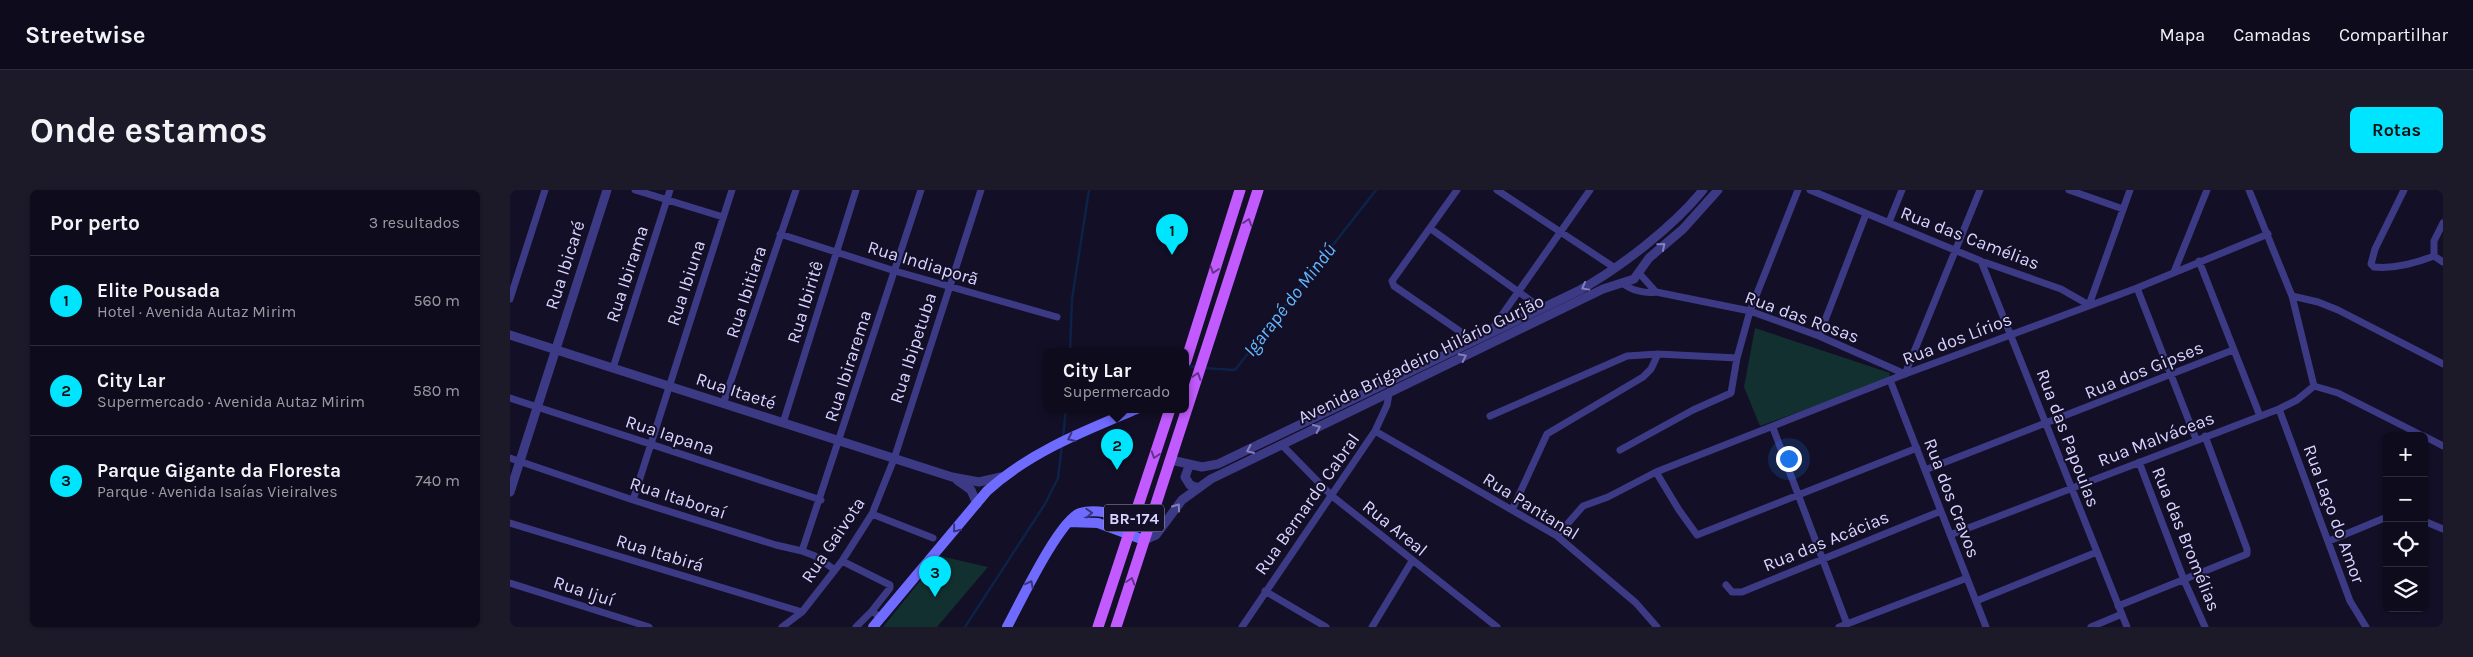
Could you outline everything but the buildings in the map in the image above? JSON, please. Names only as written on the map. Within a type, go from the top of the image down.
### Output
[{"type":"main road","points":[[1189,352],[1240,190]]},
{"type":"main road","name":"BR-174","points":[[1189,404],[1258,190]]},
{"type":"main road","points":[[873,627],[977,504],[1004,476],[1039,453],[1128,413]]},
{"type":"main road","name":"BR-174","points":[[1098,627],[1169,413]]},
{"type":"main road","name":"BR-174","points":[[1116,627],[1186,413]]},
{"type":"main road","points":[[1007,627],[1055,541],[1069,522],[1081,513],[1091,511],[1134,519]]},
{"type":"main road","points":[[1069,522],[1098,523],[1144,540]]},
{"type":"street","points":[[510,300],[545,190]]},
{"type":"street","name":"Rua Ibicaré","points":[[510,492],[607,190]]},
{"type":"street","points":[[635,190],[723,217]]},
{"type":"street","name":"Rua Ibirama","points":[[613,368],[670,190]]},
{"type":"street","name":"Rua Ibiuna","points":[[633,500],[732,190]]},
{"type":"street","name":"Rua Ibitiara","points":[[724,404],[796,190]]},
{"type":"street","name":"Rua Ibiritê","points":[[783,423],[856,190]]},
{"type":"street","name":"Rua Ibirarema","points":[[802,551],[840,441],[921,190]]},
{"type":"street","name":"Rua Ibipetuba","points":[[894,459],[981,190]]},
{"type":"street","points":[[1457,190],[1431,229],[1392,281],[1394,286],[1474,340]]},
{"type":"street","points":[[1497,190],[1560,234],[1615,268],[1616,276],[1623,283]]},
{"type":"street","points":[[1490,332],[1590,190]]},
{"type":"street","name":"Avenida Brigadeiro Hilário Gurjão","points":[[1171,460],[1189,466],[1207,467],[1225,461],[1580,290],[1615,268],[1676,219],[1703,190]]},
{"type":"street","name":"Avenida Brigadeiro Hilário Gurjão","points":[[1144,540],[1156,535],[1182,500],[1196,488],[1282,444],[1603,289],[1631,282],[1649,258],[1683,228],[1718,190]]},
{"type":"street","points":[[1620,450],[1693,410],[1727,397],[1733,387],[1737,358],[1750,312],[1798,190]]},
{"type":"street","name":"Rua das Camélias","points":[[1810,190],[1825,193],[1866,214],[1981,260],[2061,289],[2089,305]]},
{"type":"street","points":[[1889,222],[1902,190]]},
{"type":"street","points":[[1905,374],[1980,190]]},
{"type":"street","points":[[2069,190],[2123,209]]},
{"type":"street","points":[[2089,305],[2130,190]]},
{"type":"street","points":[[2174,272],[2207,190]]},
{"type":"street","points":[[2249,190],[2292,296],[2314,386],[2354,400],[2416,432]]},
{"type":"street","points":[[2404,190],[2372,259],[2373,266],[2380,268],[2406,264],[2434,256],[2443,262]]},
{"type":"street","points":[[1819,336],[1866,214]]},
{"type":"street","points":[[2434,256],[2434,241],[2443,223]]},
{"type":"street","points":[[1431,229],[1520,291],[1541,308]]},
{"type":"street","name":"Rua Indiaporã","points":[[780,234],[895,272],[1057,318]]},
{"type":"street","name":"Rua dos Lírios","points":[[1557,536],[1583,506],[1608,497],[1656,472],[1773,428],[1905,374],[2137,288],[2268,234]]},
{"type":"street","points":[[1624,260],[1635,264],[1639,273],[1656,292]]},
{"type":"street","name":"Rua das Papoulas","points":[[1981,260],[2127,627]]},
{"type":"street","points":[[2199,262],[2260,416]]},
{"type":"street","name":"Rua das Rosas","points":[[1623,283],[1627,287],[1650,293],[1656,292],[1750,312],[1819,336],[1905,374]]},
{"type":"street","points":[[2137,288],[2196,439]]},
{"type":"street","points":[[2292,296],[2318,302],[2338,310],[2443,364]]},
{"type":"street","name":"Rua Itaeté","points":[[510,335],[952,477],[979,482],[992,481],[1004,476]]},
{"type":"street","name":"Rua dos Gipses","points":[[1925,470],[2233,350]]},
{"type":"street","points":[[1490,416],[1618,359],[1637,354],[1737,358]]},
{"type":"street","points":[[1512,510],[1547,434],[1642,377],[1650,369],[1658,354]]},
{"type":"street","name":"Rua dos Cravos","points":[[1890,380],[1986,627]]},
{"type":"street","name":"Rua Malváceas","points":[[1950,535],[2196,439],[2279,409],[2297,400],[2314,386]]},
{"type":"street","name":"Rua Bernardo Cabral","points":[[1242,627],[1375,431],[1387,405],[1388,394]]},
{"type":"street","name":"Rua Iapana","points":[[510,398],[820,500]]},
{"type":"street","name":"Rua Laço do Amor","points":[[2279,409],[2350,601],[2366,627]]},
{"type":"street","points":[[1773,428],[1848,624]]},
{"type":"street","name":"Rua Pantanal","points":[[1375,431],[1557,536],[1636,603],[1657,627]]},
{"type":"street","points":[[2118,606],[2244,556],[2248,549],[2205,436]]},
{"type":"street","points":[[2428,438],[2443,446]]},
{"type":"street","name":"Rua Areal","points":[[1282,444],[1332,496],[1497,627]]},
{"type":"street","points":[[1656,472],[1697,535],[1917,448]]},
{"type":"street","name":"Rua Itaboraí","points":[[510,458],[633,500],[802,551],[815,556],[835,570]]},
{"type":"street","name":"Rua Gaivota","points":[[782,627],[802,612],[842,561],[872,514],[894,459]]},
{"type":"street","name":"Rua das Bromélias","points":[[2140,462],[2184,580],[2205,627]]},
{"type":"street","points":[[1189,466],[1185,477],[1190,485],[1196,488]]},
{"type":"street","name":"Rua Itaeté","points":[[952,477],[971,490],[977,504]]},
{"type":"street","name":"Rua das Acácias","points":[[1726,585],[1732,592],[1742,592],[1823,557],[1941,511]]},
{"type":"street","points":[[872,514],[933,538]]},
{"type":"street","points":[[2329,541],[2383,519]]},
{"type":"street","points":[[2426,522],[2443,529]]},
{"type":"street","name":"Rua Itabirá","points":[[510,523],[802,612]]},
{"type":"street","points":[[1976,601],[2096,552]]},
{"type":"street","points":[[842,561],[890,584],[890,588],[872,611],[856,627]]},
{"type":"street","points":[[1372,627],[1412,561]]},
{"type":"street","points":[[1839,627],[1967,578]]},
{"type":"street","name":"Rua Ijuí","points":[[510,583],[649,627]]},
{"type":"street","points":[[1265,591],[1326,627]]},
{"type":"street","points":[[872,611],[881,618]]},
{"type":"street","points":[[2091,627],[2122,614]]},
{"type":"green space","points":[[1755,328],[1890,373],[1889,379],[1760,426],[1744,387]]},
{"type":"green space","points":[[940,556],[988,567],[937,627],[883,627]]},
{"type":"waterway","points":[[1070,348],[1072,299],[1089,190]]},
{"type":"waterway","name":"Igarapé do Mindú","points":[[1203,368],[1235,370],[1376,190]]},
{"type":"waterway","name":"Igarapé do Mindú","points":[[1189,366],[1198,367]]},
{"type":"waterway","name":"Igarapé do Mindú","points":[[1063,437],[1066,413]]},
{"type":"waterway","name":"Igarapé do Mindú","points":[[965,627],[1045,504],[1058,478],[1062,445]]},
{"type":"place","name":"Elite Pousada","points":[[1172,255]]},
{"type":"place","name":"City Lar","points":[[1117,470]]},
{"type":"place","name":"Parque Gigante da Floresta","points":[[935,597]]}]
